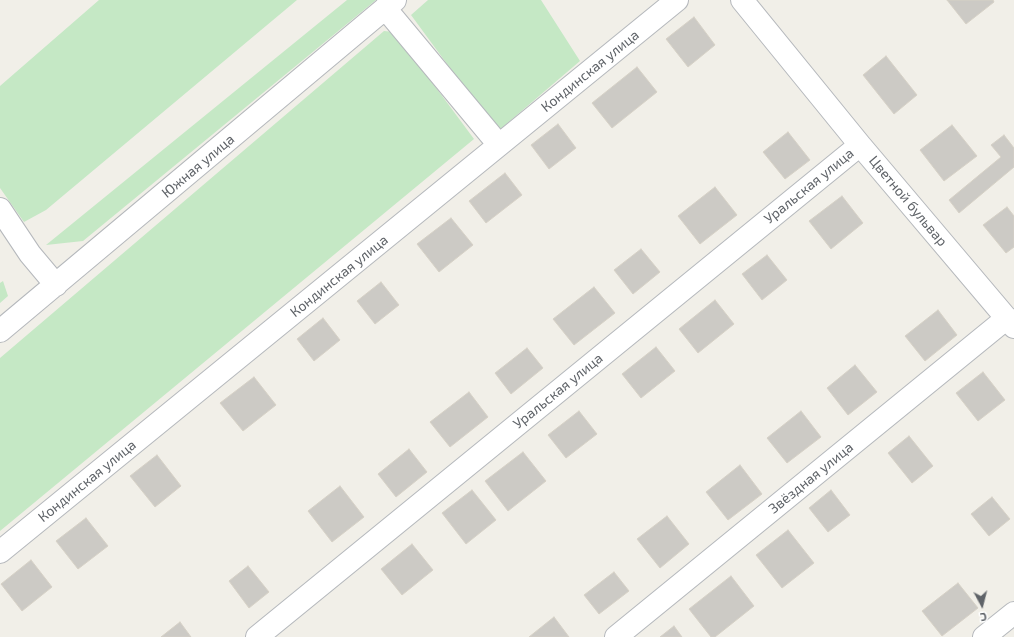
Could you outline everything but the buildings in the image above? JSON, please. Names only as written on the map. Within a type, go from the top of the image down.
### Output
[{"type":"street","name":"Кондинская улица","points":[[0,552],[678,0]]},
{"type":"street","name":"Цветной бульвар","points":[[742,0],[860,145],[1010,323]]},
{"type":"street","points":[[390,4],[499,145]]},
{"type":"street","name":"Южная улица","points":[[0,331],[390,4]]},
{"type":"street","name":"Уральская улица","points":[[256,637],[860,145]]},
{"type":"street","points":[[0,209],[30,254],[56,285]]},
{"type":"street","name":"Звёздная улица","points":[[616,637],[1010,323]]},
{"type":"street","points":[[984,637],[1014,613]]},
{"type":"green space","points":[[99,0],[297,0],[46,210],[24,222],[0,188],[0,86]]},
{"type":"green space","points":[[347,0],[376,0],[83,241],[46,245]]},
{"type":"green space","points":[[428,0],[541,0],[580,61],[497,132],[411,15]]},
{"type":"green space","points":[[384,31],[394,32],[400,39],[474,139],[0,531],[0,358]]},
{"type":"green space","points":[[3,281],[8,296],[0,303],[0,283]]}]
